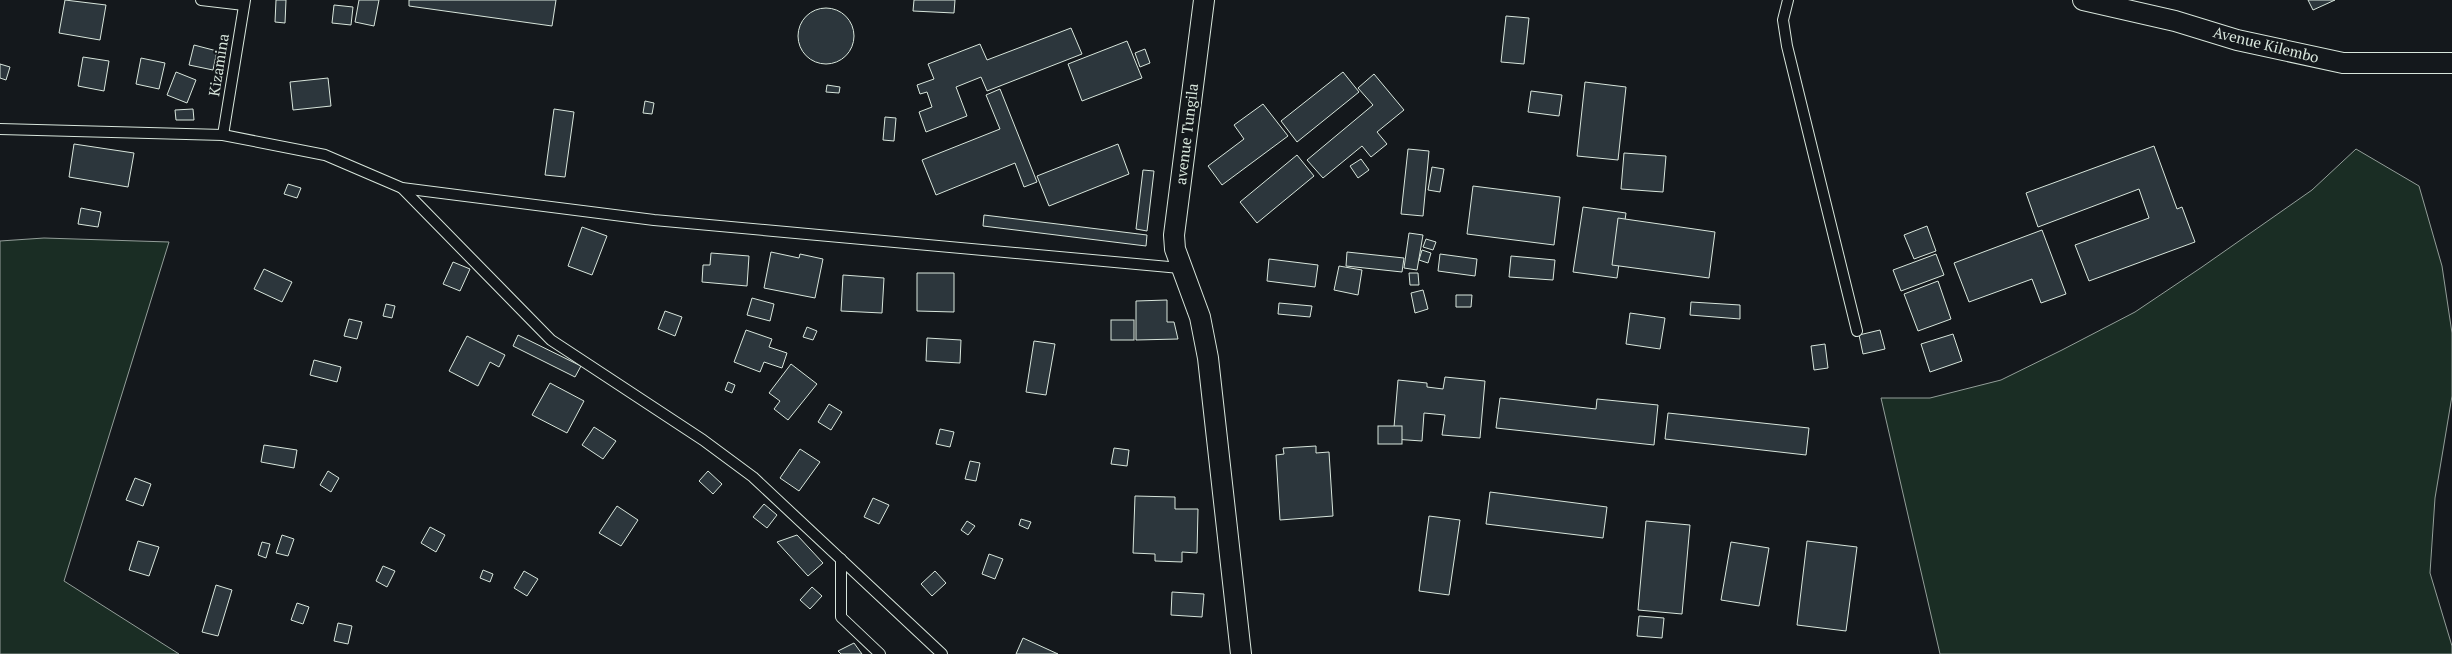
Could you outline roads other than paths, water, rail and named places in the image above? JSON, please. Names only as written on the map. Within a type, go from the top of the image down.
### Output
[{"type":"street","name":"avenue Tungila","points":[[1204,0],[1174,235],[1180,268],[1200,317],[1208,358],[1241,654]]},
{"type":"street","name":"Avenue Kilembo","points":[[2083,0],[2175,21],[2237,40],[2343,63],[2452,63]]},
{"type":"lane","points":[[201,0],[244,2]]},
{"type":"lane","points":[[1788,0],[1783,20],[1787,46],[1858,331]]},
{"type":"lane","name":"Kizamina","points":[[223,135],[244,2]]},
{"type":"lane","points":[[0,130],[223,135],[325,155],[402,188],[663,220],[1180,268]]},
{"type":"lane","points":[[402,188],[551,340],[703,440],[753,477],[942,654]]},
{"type":"lane","points":[[841,560],[841,617],[880,654]]}]
